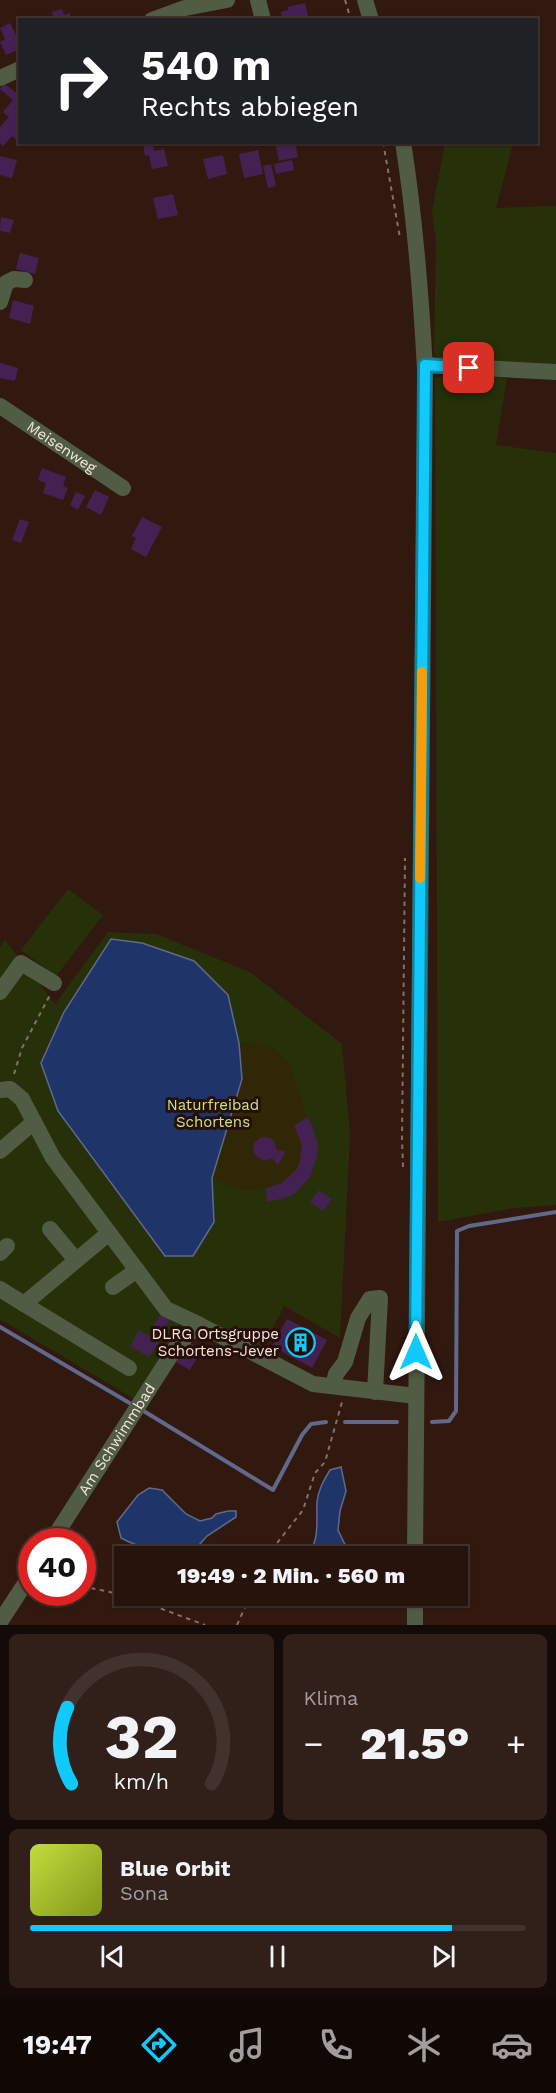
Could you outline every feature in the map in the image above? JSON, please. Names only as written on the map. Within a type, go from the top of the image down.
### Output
[{"type":"street","points":[[158,18],[185,8],[227,0]]},
{"type":"street","points":[[258,0],[262,18]]},
{"type":"street","points":[[365,0],[370,18]]},
{"type":"street","points":[[0,78],[18,70]]},
{"type":"street","points":[[403,144],[412,195],[425,365],[415,1546]]},
{"type":"street","points":[[0,302],[6,283],[14,279],[25,280]]},
{"type":"street","points":[[425,365],[556,372]]},
{"type":"street","name":"Meisenweg","points":[[0,406],[123,488]]},
{"type":"street","points":[[0,992],[21,963],[54,983]]},
{"type":"street","points":[[5,1089],[22,1099],[53,1158],[166,1309],[313,1384],[416,1396]]},
{"type":"street","points":[[0,1150],[34,1122]]},
{"type":"street","points":[[50,1229],[76,1260]]},
{"type":"street","points":[[24,1304],[109,1233]]},
{"type":"street","points":[[114,1287],[137,1270]]},
{"type":"street","points":[[0,1289],[129,1368]]},
{"type":"street","points":[[339,1387],[336,1374],[345,1362],[358,1318],[370,1299],[380,1298],[375,1392]]},
{"type":"street","name":"Am Schwimmbad","points":[[60,1528],[176,1347],[198,1324]]},
{"type":"street","points":[[0,1622],[18,1594]]},
{"type":"street","points":[[415,1606],[415,1625]]},
{"type":"path","points":[[345,0],[350,18]]},
{"type":"path","points":[[383,144],[400,241]]},
{"type":"path","points":[[403,1172],[405,854]]},
{"type":"path","points":[[5,1089],[54,983]]},
{"type":"path","points":[[275,1546],[303,1510],[315,1473],[325,1462],[339,1387]]},
{"type":"path","points":[[96,1589],[114,1593]]},
{"type":"path","points":[[153,1606],[205,1625]]},
{"type":"path","points":[[237,1625],[246,1606]]},
{"type":"green space","points":[[445,144],[513,144],[496,208],[556,206],[556,365],[444,361],[434,355],[436,242],[432,212]]},
{"type":"green space","points":[[454,373],[507,378],[496,445],[556,453],[556,1205],[514,1208],[438,1222],[435,378]]},
{"type":"green space","points":[[68,889],[103,915],[56,976],[21,950]]},
{"type":"green space","name":"Naturfreibad Schortens","points":[[108,932],[156,934],[250,972],[342,1044],[350,1135],[340,1338],[284,1306],[262,1348],[187,1312],[136,1400],[0,1319],[0,947],[5,940],[55,1004]]},
{"type":"sand","points":[[239,1043],[268,1044],[289,1062],[307,1117],[294,1126],[299,1137],[301,1158],[292,1175],[275,1185],[248,1190],[236,1188],[212,1178],[242,1080]]},
{"type":"water","points":[[111,939],[142,943],[194,961],[228,995],[239,1043],[242,1079],[212,1178],[214,1222],[193,1256],[165,1256],[58,1111],[41,1063],[64,1012]]},
{"type":"water","points":[[341,1467],[346,1491],[340,1511],[338,1530],[346,1546],[313,1546],[317,1524],[317,1502],[320,1489],[330,1470]]},
{"type":"water","points":[[149,1488],[162,1490],[186,1514],[200,1521],[228,1511],[236,1511],[236,1517],[207,1536],[199,1546],[139,1546],[121,1538],[117,1522],[138,1495]]},
{"type":"building","points":[[305,3],[309,18],[282,18],[281,12],[288,10],[288,7]]},
{"type":"building","points":[[62,9],[64,15],[70,13],[71,18],[54,18],[52,12]]},
{"type":"building","points":[[10,23],[18,39],[18,50],[6,55],[0,42],[5,39],[0,28]]},
{"type":"building","points":[[4,83],[18,94],[18,139],[12,136],[3,146],[0,143],[0,127],[9,117],[3,112],[13,100],[0,89]]},
{"type":"building","points":[[143,144],[152,144],[154,151],[164,149],[168,166],[152,169],[149,155],[145,156]]},
{"type":"building","points":[[275,144],[295,144],[298,157],[279,161]]},
{"type":"building","points":[[258,150],[263,174],[244,178],[239,154]]},
{"type":"building","points":[[223,155],[227,174],[208,179],[203,159]]},
{"type":"building","points":[[0,156],[17,160],[12,178],[0,175]]},
{"type":"building","points":[[292,160],[294,170],[276,174],[274,164]]},
{"type":"building","points":[[271,164],[276,186],[268,188],[263,166]]},
{"type":"building","points":[[173,194],[178,215],[158,219],[153,198]]},
{"type":"building","points":[[1,217],[14,220],[10,233],[0,231]]},
{"type":"building","points":[[20,253],[39,258],[35,274],[16,269]]},
{"type":"building","points":[[13,300],[34,306],[30,324],[9,318]]},
{"type":"building","points":[[0,363],[18,368],[15,381],[0,378]]},
{"type":"building","points":[[42,468],[66,477],[63,486],[68,488],[63,500],[43,493],[46,483],[38,480]]},
{"type":"building","points":[[95,490],[109,497],[101,515],[86,507]]},
{"type":"building","points":[[76,492],[85,496],[78,510],[70,505]]},
{"type":"building","points":[[142,517],[162,527],[146,557],[131,549],[136,538],[132,536]]},
{"type":"building","points":[[20,519],[29,522],[21,543],[12,540]]},
{"type":"building","points":[[307,1117],[313,1127],[318,1145],[317,1157],[310,1177],[295,1193],[267,1202],[266,1188],[282,1183],[297,1169],[302,1145],[294,1126]]},
{"type":"building","points":[[261,1137],[274,1141],[277,1150],[286,1151],[278,1165],[272,1158],[264,1161],[253,1152],[254,1143]]},
{"type":"building","points":[[319,1190],[332,1199],[323,1211],[310,1202]]},
{"type":"building","points":[[161,1314],[170,1319],[163,1331],[154,1325]]},
{"type":"building","name":"DLRG Ortsgruppe Schortens-Jever","points":[[287,1319],[327,1340],[312,1368],[272,1346]]},
{"type":"building","points":[[139,1330],[159,1342],[149,1357],[130,1346]]},
{"type":"building","points":[[188,1342],[202,1349],[190,1370],[176,1362]]},
{"type":"waterway","points":[[432,1422],[449,1421],[456,1411],[457,1231],[469,1226],[556,1212]]},
{"type":"waterway","points":[[0,1327],[133,1405]]},
{"type":"waterway","points":[[142,1410],[273,1490],[302,1435],[311,1424],[326,1422]]},
{"type":"waterway","points":[[345,1422],[397,1422]]},
{"type":"slow traffic","points":[[420,878],[422,672]]},
{"type":"place","name":"DLRG Ortsgruppe Schortens-Jever","points":[[300,1343]]},
{"type":"route","points":[[416,1352],[425,365],[469,368]]}]
